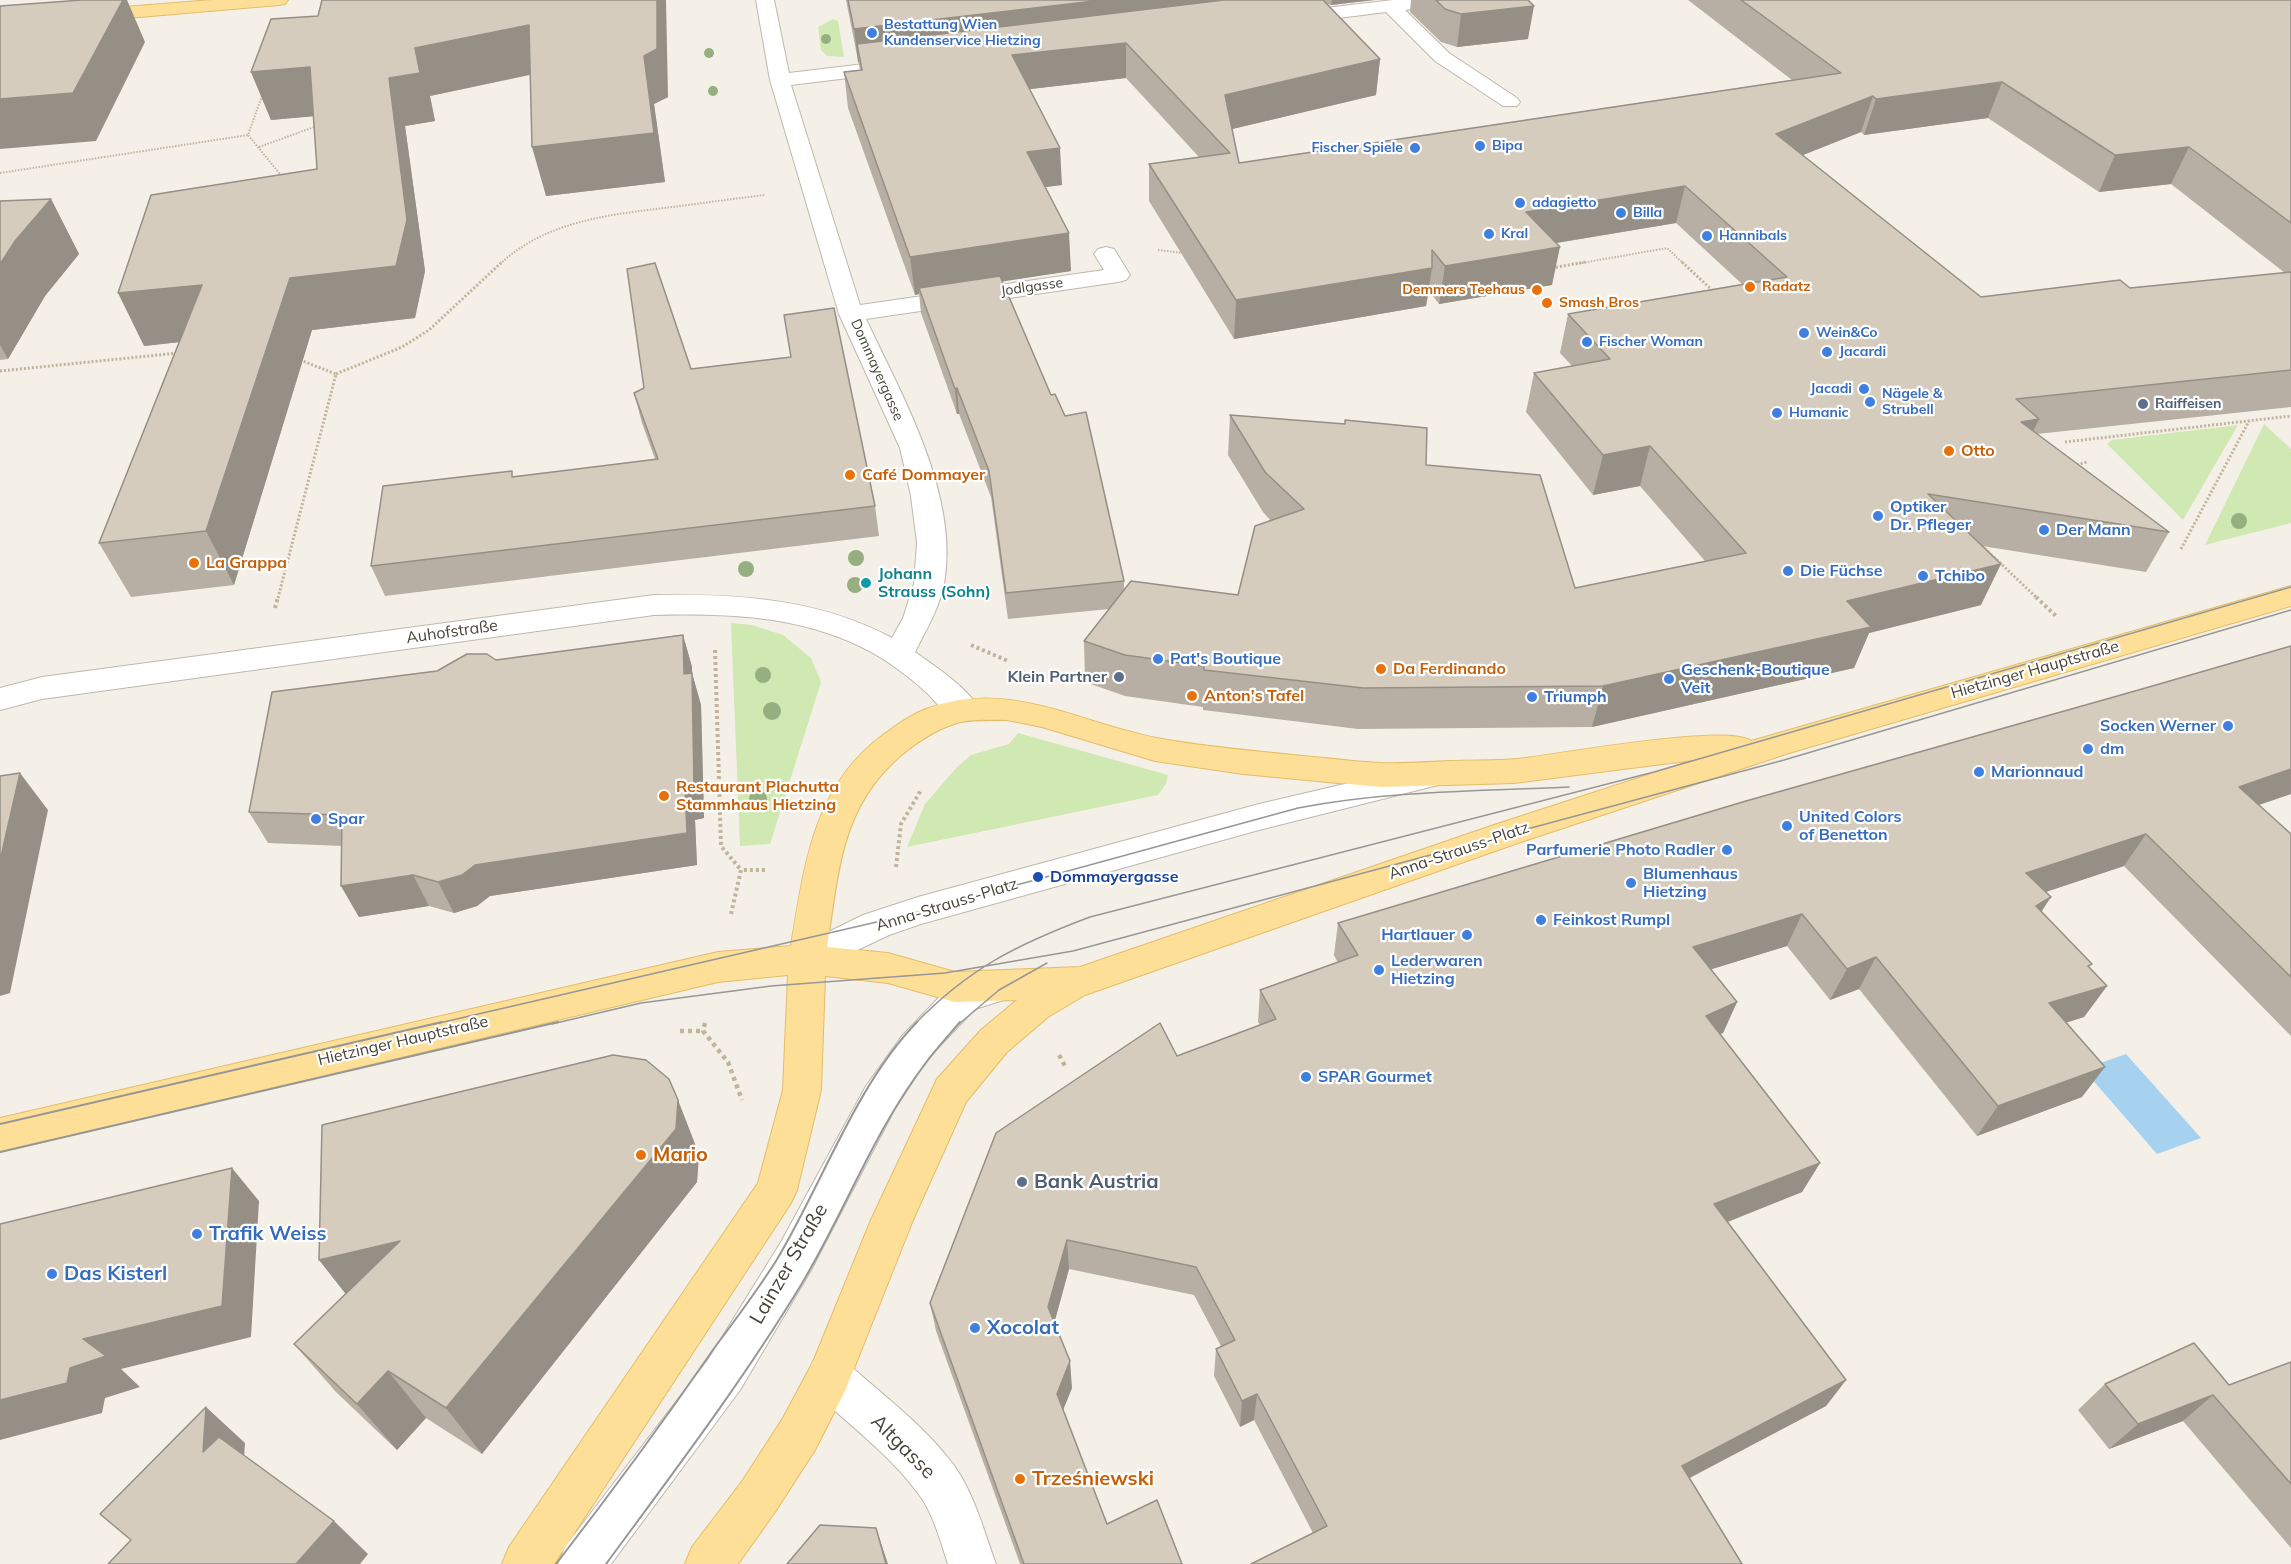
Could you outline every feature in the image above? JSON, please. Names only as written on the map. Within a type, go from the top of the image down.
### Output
[{"type":"main road","points":[[0,23],[279,0]]},
{"type":"main road","name":"Hietzinger Hauptstraße","points":[[1779,744],[2291,596]]},
{"type":"main road","name":"Anna-Strauss-Platz","points":[[1007,709],[1043,716],[1155,749],[1202,757],[1381,775],[1514,771],[1695,748],[1779,744],[1506,834],[1080,982],[955,987],[888,968],[807,959],[821,871],[836,817],[853,785],[876,757],[915,728],[938,717],[964,710],[1007,709]]},
{"type":"main road","points":[[526,1564],[777,1190],[802,1090],[807,959]]},
{"type":"main road","name":"Hietzinger Hauptstraße","points":[[0,1135],[718,967],[807,959]]},
{"type":"main road","points":[[709,1564],[759,1496],[799,1434],[829,1376],[892,1220],[951,1090],[993,1041],[1035,1006],[1080,982]]},
{"type":"street","name":"Dommayergasse","points":[[765,0],[780,80],[852,314],[913,448],[925,496],[931,543],[929,584],[918,618],[898,654]]},
{"type":"street","points":[[1271,21],[1438,0]]},
{"type":"street","points":[[1391,6],[1442,57],[1510,102]]},
{"type":"street","points":[[780,80],[909,64]]},
{"type":"street","name":"Jodlgasse","points":[[852,314],[1118,275],[1106,254]]},
{"type":"street","name":"Auhofstraße","points":[[0,699],[42,688],[654,605],[702,603],[804,613],[856,631],[898,654]]},
{"type":"street","points":[[898,654],[924,671],[964,710]]},
{"type":"street","name":"Anna-Strauss-Platz","points":[[807,959],[876,925],[907,915],[1259,817],[1440,773]]},
{"type":"street","name":"Lainzer Straße","points":[[582,1564],[724,1375],[796,1256],[880,1098],[915,1047],[962,998],[1005,984]]},
{"type":"street","name":"Altgasse","points":[[829,1376],[914,1454],[934,1476],[951,1506],[972,1564]]},
{"type":"path","points":[[248,135],[266,85]]},
{"type":"path","points":[[259,147],[324,123]]},
{"type":"path","points":[[248,135],[280,174],[280,186]]},
{"type":"path","points":[[0,173],[248,135]]},
{"type":"path","points":[[293,357],[336,374],[402,347],[429,330],[504,260],[538,237],[569,224],[609,215],[814,189]]},
{"type":"path","points":[[1551,268],[1667,248],[1719,296]]},
{"type":"path","points":[[1106,254],[1142,249],[1185,253]]},
{"type":"path","points":[[0,371],[189,352]]},
{"type":"path","points":[[262,658],[336,374]]},
{"type":"path","points":[[2065,442],[2291,416]]},
{"type":"path","points":[[2181,549],[2250,420]]},
{"type":"path","points":[[2064,468],[2087,462]]},
{"type":"path","points":[[1974,537],[2096,653]]},
{"type":"path","points":[[702,603],[715,633],[721,846],[741,870]]},
{"type":"path","points":[[907,915],[900,904],[896,890],[897,848],[901,824],[926,784]]},
{"type":"green space","points":[[833,19],[838,21],[844,57],[827,56],[821,50],[818,27]]},
{"type":"green space","points":[[2264,424],[2291,449],[2291,523],[2205,545]]},
{"type":"green space","points":[[2238,425],[2183,520],[2107,444],[2112,440]]},
{"type":"green space","points":[[731,623],[752,625],[783,635],[811,658],[821,682],[770,844],[740,846]]},
{"type":"green space","points":[[1018,733],[1168,775],[1166,784],[1158,795],[907,847],[925,804],[957,767],[971,755],[1009,744]]},
{"type":"water","points":[[2126,1054],[2201,1138],[2157,1154],[2083,1069]]},
{"type":"building","points":[[82,0],[123,0],[73,93],[0,99],[0,6]]},
{"type":"building","points":[[322,0],[657,0],[657,49],[644,56],[654,133],[532,147],[529,25],[415,48],[420,73],[389,78],[407,220],[396,266],[290,278],[206,531],[99,543],[202,285],[118,293],[151,195],[317,169],[310,67],[251,72],[271,19],[318,16]]},
{"type":"building","points":[[848,0],[1103,0],[854,29]]},
{"type":"building","points":[[1224,0],[1323,0],[1380,59],[1225,95],[1239,163],[1841,73],[1741,0],[2291,0],[2291,223],[2189,147],[2115,155],[2002,82],[1876,99],[1873,96],[1776,134],[1981,297],[2120,280],[2130,288],[2291,272],[2291,370],[2016,399],[2039,419],[2021,422],[2169,532],[1928,494],[2001,564],[1847,601],[1871,627],[1603,686],[1363,688],[1204,670],[1204,666],[1125,655],[1084,641],[1131,581],[1238,595],[1255,526],[1304,509],[1265,472],[1230,415],[1345,424],[1345,420],[1427,428],[1426,465],[1540,475],[1575,588],[1746,553],[1650,446],[1603,455],[1534,373],[1610,359],[1568,314],[1787,277],[1685,186],[1526,212],[1560,247],[1445,266],[1432,250],[1432,268],[1236,300],[1149,164],[1230,153],[1126,43],[1012,55],[1060,148],[1027,152],[1069,233],[910,257],[844,72],[862,70],[857,44]]},
{"type":"building","points":[[1436,0],[1528,0],[1534,6],[1461,14],[1445,9]]},
{"type":"building","points":[[51,199],[15,241],[0,264],[0,201]]},
{"type":"building","points":[[655,263],[691,369],[791,357],[784,315],[834,308],[875,506],[371,566],[383,486],[512,471],[512,477],[658,459],[634,393],[644,388],[627,269]]},
{"type":"building","points":[[1000,276],[1051,395],[1055,394],[1065,416],[1086,412],[1124,581],[1006,593],[989,471],[957,388],[955,389],[919,288]]},
{"type":"building","points":[[683,635],[684,674],[692,673],[694,787],[685,788],[687,833],[475,865],[462,875],[438,882],[413,875],[341,886],[342,815],[249,812],[272,692],[437,671],[467,654],[487,654],[496,660]]},
{"type":"building","points":[[2291,646],[2291,769],[2239,787],[2291,834],[2291,977],[2146,834],[2026,873],[2051,897],[2036,906],[2092,964],[2088,966],[2107,986],[2049,1003],[2105,1067],[1998,1106],[1876,957],[1847,969],[1802,914],[1693,947],[1737,1002],[1706,1016],[1820,1163],[1714,1204],[1846,1380],[1682,1466],[1742,1564],[1251,1564],[1327,1526],[1257,1394],[1242,1401],[1216,1349],[1235,1340],[1196,1267],[1067,1240],[1048,1307],[1070,1361],[1057,1394],[1107,1524],[1157,1500],[1182,1564],[1024,1564],[930,1303],[996,1133],[1160,1023],[1177,1056],[1276,1019],[1260,990],[1358,955],[1338,923],[1746,801]]},
{"type":"building","points":[[20,773],[0,861],[0,776]]},
{"type":"building","points":[[613,1055],[646,1060],[669,1079],[678,1100],[676,1129],[446,1408],[388,1371],[357,1404],[294,1344],[400,1241],[319,1260],[322,1125]]},
{"type":"building","points":[[232,1168],[222,1306],[83,1339],[106,1356],[70,1368],[67,1383],[0,1400],[0,1224]]},
{"type":"building","points":[[2194,1343],[2229,1385],[2291,1362],[2291,1484],[2213,1395],[2138,1424],[2105,1384]]},
{"type":"building","points":[[206,1407],[203,1452],[219,1437],[334,1521],[296,1564],[108,1564],[131,1540],[100,1514]]},
{"type":"building","points":[[820,1525],[876,1528],[886,1564],[787,1564]]},
{"type":"tram line","points":[[987,966],[1040,937],[1090,917],[1654,772],[2291,587]]},
{"type":"tram line","points":[[987,966],[1073,951],[1784,760],[2291,610]]},
{"type":"tram line","points":[[435,1024],[907,915],[1298,808],[1399,795],[1569,787]]},
{"type":"tram line","points":[[959,1024],[999,990],[1047,963]]},
{"type":"tram line","points":[[552,1024],[641,1003],[771,986],[945,973],[987,966]]},
{"type":"tram line","points":[[917,1022],[955,987],[987,966]]},
{"type":"tram line","points":[[0,1124],[442,1022]]},
{"type":"tram line","points":[[0,1152],[558,1022]]},
{"type":"tram line","points":[[556,1564],[637,1457],[769,1272],[793,1232],[857,1106],[875,1076],[917,1022]]},
{"type":"tram line","points":[[606,1564],[755,1357],[817,1257],[876,1142],[909,1086],[960,1022]]},
{"type":"place","name":"Bestattung Wien Kundenservice Hietzing","points":[[872,33]]},
{"type":"place","name":"Bipa","points":[[1480,146]]},
{"type":"place","name":"Fischer Spiele","points":[[1415,148]]},
{"type":"place","name":"adagietto","points":[[1520,203]]},
{"type":"place","name":"Billa","points":[[1621,213]]},
{"type":"place","name":"Kral","points":[[1489,234]]},
{"type":"place","name":"Hannibals","points":[[1707,236]]},
{"type":"place","name":"Radatz","points":[[1750,287]]},
{"type":"place","name":"Demmers Teehaus","points":[[1537,290]]},
{"type":"place","name":"Smash Bros","points":[[1547,303]]},
{"type":"place","name":"Wein&Co","points":[[1804,333]]},
{"type":"place","name":"Fischer Woman","points":[[1587,342]]},
{"type":"place","name":"Jacardi","points":[[1827,352]]},
{"type":"place","name":"Jacadi","points":[[1864,389]]},
{"type":"place","name":"Nägele & Strubell","points":[[1870,402]]},
{"type":"place","name":"Raiffeisen","points":[[2143,404]]},
{"type":"place","name":"Humanic","points":[[1777,413]]},
{"type":"place","name":"Otto","points":[[1949,451]]},
{"type":"place","name":"Café Dommayer","points":[[850,475]]},
{"type":"place","name":"Optiker Dr. Pfleger","points":[[1878,516]]},
{"type":"place","name":"Der Mann","points":[[2044,530]]},
{"type":"place","name":"La Grappa","points":[[194,563]]},
{"type":"place","name":"Die Füchse","points":[[1788,571]]},
{"type":"place","name":"Tchibo","points":[[1923,576]]},
{"type":"place","name":"Johann Strauss (Sohn)","points":[[866,583]]},
{"type":"place","name":"Pat's Boutique","points":[[1158,659]]},
{"type":"place","name":"Da Ferdinando","points":[[1381,669]]},
{"type":"place","name":"Klein Partner","points":[[1119,677]]},
{"type":"place","name":"Geschenk-Boutique Veit","points":[[1669,679]]},
{"type":"place","name":"Anton's Tafel","points":[[1192,696]]},
{"type":"place","name":"Triumph","points":[[1532,697]]},
{"type":"place","name":"Socken Werner","points":[[2228,726]]},
{"type":"place","name":"dm","points":[[2088,749]]},
{"type":"place","name":"Marionnaud","points":[[1979,772]]},
{"type":"place","name":"Restaurant Plachutta Stammhaus Hietzing","points":[[664,796]]},
{"type":"place","name":"Spar","points":[[316,819]]},
{"type":"place","name":"United Colors of Benetton","points":[[1787,826]]},
{"type":"place","name":"Parfumerie Photo Radler","points":[[1727,850]]},
{"type":"place","name":"Dommayergasse","points":[[1038,877]]},
{"type":"place","name":"Blumenhaus Hietzing","points":[[1631,883]]},
{"type":"place","name":"Feinkost Rumpl","points":[[1541,920]]},
{"type":"place","name":"Hartlauer","points":[[1467,935]]},
{"type":"place","name":"Lederwaren Hietzing","points":[[1379,970]]},
{"type":"place","name":"SPAR Gourmet","points":[[1306,1077]]},
{"type":"place","name":"Mario","points":[[641,1155]]},
{"type":"place","name":"Bank Austria","points":[[1022,1182]]},
{"type":"place","name":"Trafik Weiss","points":[[197,1234]]},
{"type":"place","name":"Das Kisterl","points":[[52,1274]]},
{"type":"place","name":"Xocolat","points":[[975,1328]]},
{"type":"place","name":"Trześniewski","points":[[1020,1479]]}]
